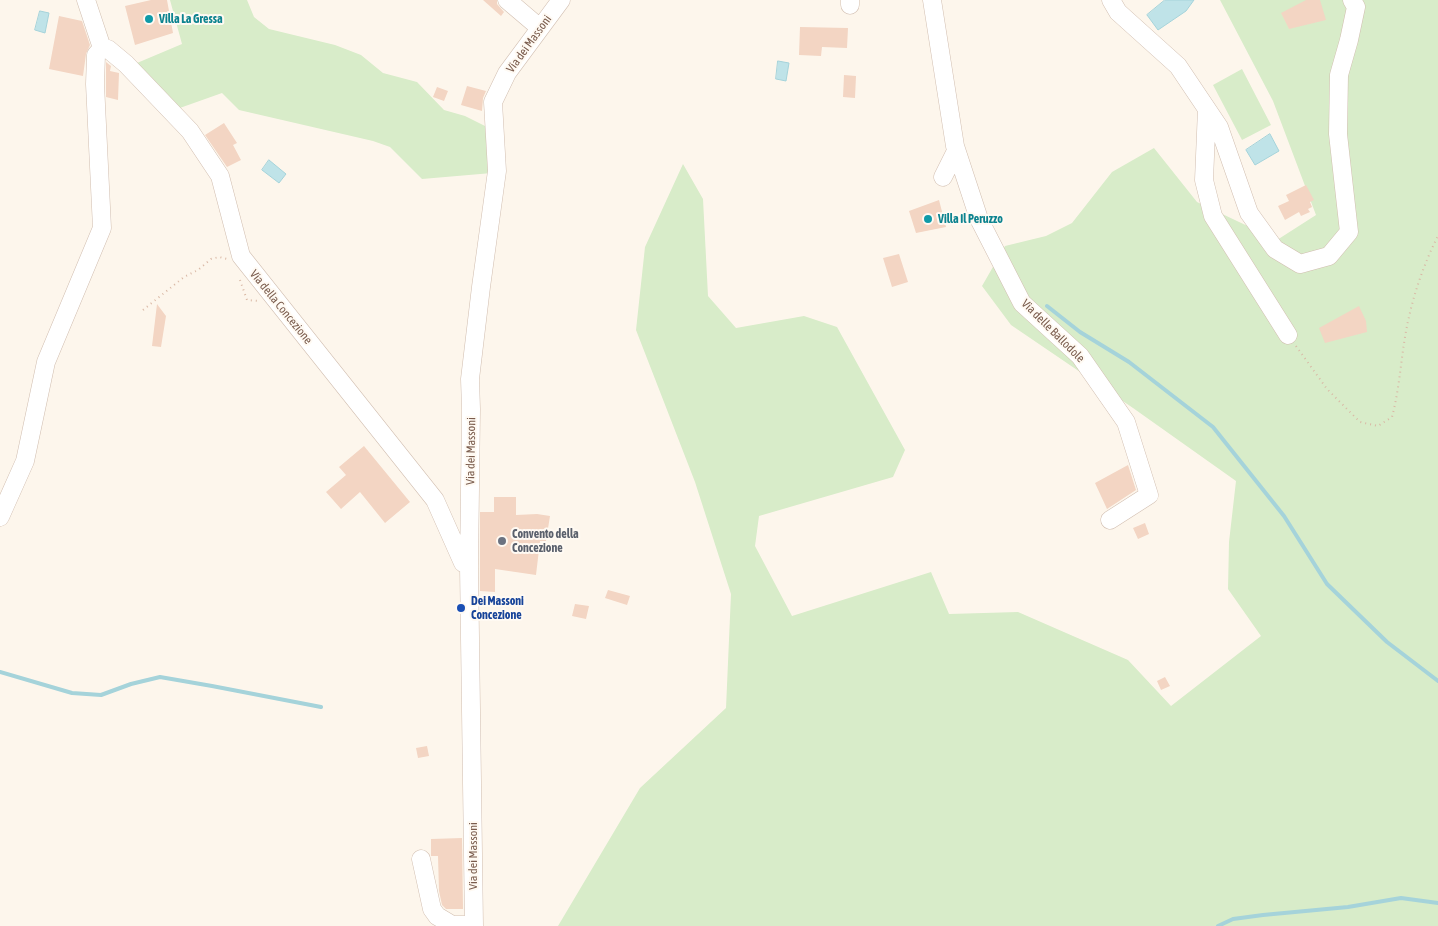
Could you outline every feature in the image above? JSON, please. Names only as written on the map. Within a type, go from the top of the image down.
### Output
[{"type":"street","points":[[0,517],[24,461],[46,362],[102,228],[95,84],[96,55],[102,48],[86,0]]},
{"type":"street","points":[[507,0],[540,28]]},
{"type":"street","name":"Via dei Massoni","points":[[474,925],[469,566],[470,379],[497,171],[493,102],[508,73],[561,0]]},
{"type":"street","name":"Via delle Ballodole","points":[[932,0],[956,152],[979,219],[1022,303],[1080,356],[1126,422],[1149,496],[1110,520]]},
{"type":"street","points":[[1112,0],[1118,12],[1178,66],[1220,127],[1249,213],[1275,249],[1300,264],[1329,256],[1349,232],[1338,134],[1339,75],[1350,40],[1356,7],[1352,0]]},
{"type":"street","name":"Via della Concezione","points":[[102,48],[108,49],[126,64],[190,131],[220,176],[241,256],[435,500],[463,563],[469,566]]},
{"type":"street","points":[[1207,108],[1204,180],[1212,216],[1288,335]]},
{"type":"street","points":[[943,177],[956,152]]},
{"type":"street","points":[[421,859],[432,909],[436,916],[452,925],[474,925]]},
{"type":"path","points":[[1288,335],[1327,389],[1360,422],[1378,426],[1392,417],[1397,399],[1407,325],[1419,281],[1438,236]]},
{"type":"path","points":[[143,310],[184,277],[198,270],[211,259],[219,257],[227,259],[231,265]]},
{"type":"path","points":[[240,278],[247,300],[257,302],[272,295]]},
{"type":"green space","points":[[170,0],[247,0],[254,17],[269,29],[335,45],[361,55],[383,73],[417,82],[444,110],[465,116],[485,126],[492,173],[422,179],[390,147],[373,141],[239,110],[222,93],[177,109],[137,63],[182,44]]},
{"type":"green space","points":[[1220,0],[1438,0],[1438,926],[558,926],[640,788],[726,708],[731,594],[695,482],[636,330],[645,247],[683,164],[703,199],[708,296],[736,328],[804,316],[837,327],[905,450],[893,477],[759,516],[755,546],[792,616],[931,572],[949,614],[1018,612],[1128,660],[1171,706],[1261,636],[1228,589],[1229,542],[1236,481],[1011,325],[982,286],[1005,246],[1046,236],[1072,223],[1112,172],[1154,148],[1197,202],[1277,240],[1316,215],[1273,101]]},
{"type":"green space","points":[[1242,69],[1271,125],[1242,140],[1213,85]]},
{"type":"water","points":[[1165,0],[1194,0],[1186,11],[1158,30],[1147,15]]},
{"type":"water","points":[[40,11],[49,13],[45,33],[35,30]]},
{"type":"water","points":[[778,61],[789,63],[786,81],[776,79]]},
{"type":"water","points":[[1270,134],[1279,151],[1255,165],[1246,150]]},
{"type":"water","points":[[269,160],[286,174],[279,183],[262,170]]},
{"type":"building","name":"Villa La Gressa","points":[[151,0],[167,0],[173,33],[135,45],[125,6]]},
{"type":"building","points":[[483,0],[497,0],[497,4],[504,12],[501,16]]},
{"type":"building","points":[[1306,0],[1320,0],[1326,20],[1289,29],[1281,13]]},
{"type":"building","points":[[59,16],[82,21],[90,45],[86,54],[83,76],[49,69]]},
{"type":"building","points":[[800,27],[848,28],[847,48],[822,47],[821,56],[799,55]]},
{"type":"building","points":[[106,62],[111,66],[110,71],[119,73],[118,100],[106,97]]},
{"type":"building","points":[[844,75],[856,76],[855,98],[843,97]]},
{"type":"building","points":[[467,86],[486,91],[483,98],[482,111],[461,105]]},
{"type":"building","points":[[437,87],[448,91],[444,101],[433,97]]},
{"type":"building","points":[[224,123],[237,143],[233,145],[241,160],[227,167],[205,135]]},
{"type":"building","points":[[1306,185],[1314,200],[1310,202],[1312,207],[1308,209],[1310,212],[1301,216],[1299,212],[1285,220],[1278,206],[1289,201],[1286,195]]},
{"type":"building","name":"Villa Il Peruzzo","points":[[939,200],[946,227],[916,233],[909,211]]},
{"type":"building","points":[[899,254],[908,282],[892,287],[883,258]]},
{"type":"building","points":[[157,304],[166,316],[161,347],[152,346]]},
{"type":"building","points":[[1359,306],[1366,321],[1367,332],[1325,343],[1319,328]]},
{"type":"building","points":[[364,446],[410,502],[385,523],[360,492],[341,509],[326,492],[346,475],[339,467]]},
{"type":"building","points":[[1128,465],[1136,490],[1107,509],[1095,483]]},
{"type":"building","name":"Convento della Concezione","points":[[494,497],[516,497],[516,515],[537,514],[550,516],[546,541],[540,541],[536,575],[495,569],[495,592],[480,591],[480,512],[494,512]]},
{"type":"building","points":[[1145,523],[1149,534],[1138,539],[1133,528]]},
{"type":"building","points":[[608,590],[630,596],[627,605],[605,598]]},
{"type":"building","points":[[575,604],[589,606],[586,619],[572,616]]},
{"type":"building","points":[[1165,677],[1170,686],[1161,690],[1157,681]]},
{"type":"building","points":[[427,746],[429,756],[418,758],[416,748]]},
{"type":"building","points":[[462,838],[463,909],[446,909],[442,905],[439,891],[438,856],[431,856],[431,839]]},
{"type":"waterway","points":[[1047,306],[1080,332],[1129,362],[1213,427],[1284,516],[1327,584],[1387,642],[1438,681]]},
{"type":"waterway","points":[[0,672],[72,693],[101,695],[131,684],[160,677],[321,707]]},
{"type":"waterway","points":[[1218,926],[1233,919],[1348,907],[1401,898],[1438,903]]},
{"type":"place","name":"Villa La Gressa","points":[[149,19]]},
{"type":"place","name":"Villa Il Peruzzo","points":[[928,219]]},
{"type":"place","name":"Convento della Concezione","points":[[502,541]]},
{"type":"place","name":"Dei Massoni Concezione","points":[[461,608]]}]
